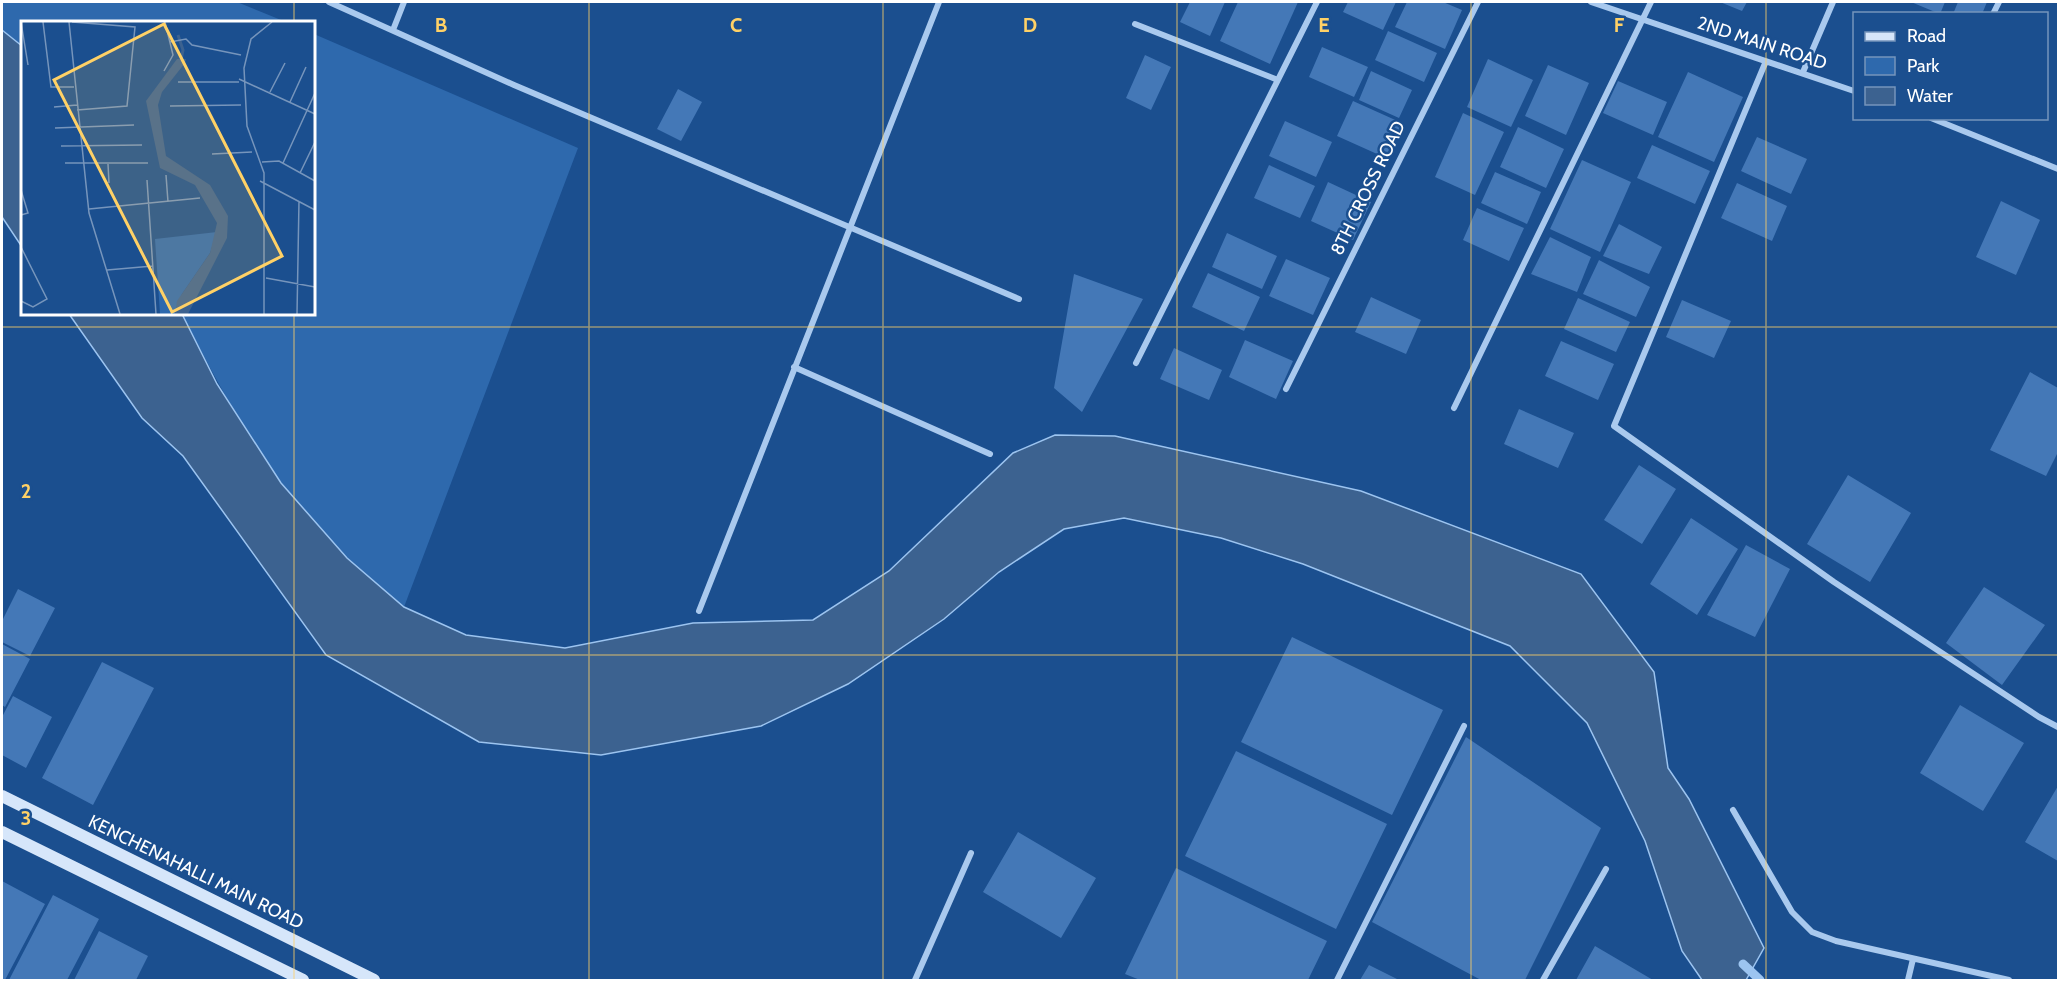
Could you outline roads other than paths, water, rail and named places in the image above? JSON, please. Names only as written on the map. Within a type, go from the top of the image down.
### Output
[{"type":"main road","name":"KENCHENAHALLI MAIN ROAD","points":[[2,796],[374,981]]},
{"type":"main road","points":[[2,832],[303,981]]},
{"type":"street","points":[[329,2],[1019,299]]},
{"type":"street","points":[[393,30],[404,2]]},
{"type":"street","points":[[699,611],[939,2]]},
{"type":"street","points":[[1136,363],[1317,2]]},
{"type":"street","name":"8TH CROSS ROAD","points":[[1286,389],[1478,2]]},
{"type":"street","name":"2ND MAIN ROAD","points":[[1591,2],[1853,91]]},
{"type":"street","points":[[1454,408],[1651,2]]},
{"type":"street","points":[[1803,72],[1833,2]]},
{"type":"street","points":[[1135,24],[1278,80]]},
{"type":"street","points":[[1766,61],[1614,426],[1834,582],[2039,717],[2058,727]]},
{"type":"street","points":[[1941,120],[2058,169]]},
{"type":"street","points":[[794,367],[990,454]]},
{"type":"street","points":[[1337,981],[1464,726]]},
{"type":"street","points":[[1733,810],[1792,912],[1812,932],[1836,940],[2009,981]]},
{"type":"street","points":[[915,981],[971,853]]},
{"type":"street","points":[[1543,981],[1606,869]]},
{"type":"street","points":[[1908,981],[1913,958]]},
{"type":"water","points":[[2,30],[21,45],[21,246],[2,217]]},
{"type":"water","points":[[70,315],[182,315],[217,384],[281,483],[347,558],[404,607],[466,635],[565,648],[693,623],[813,620],[889,571],[1013,453],[1055,435],[1115,436],[1361,491],[1581,574],[1654,672],[1668,768],[1689,799],[1764,948],[1746,980],[1702,980],[1682,951],[1645,841],[1587,723],[1510,646],[1303,564],[1221,538],[1124,518],[1064,529],[999,572],[944,619],[848,684],[761,726],[601,755],[479,742],[326,655],[183,456],[142,418]]},
{"type":"waterway","points":[[1743,964],[1760,980]]}]
